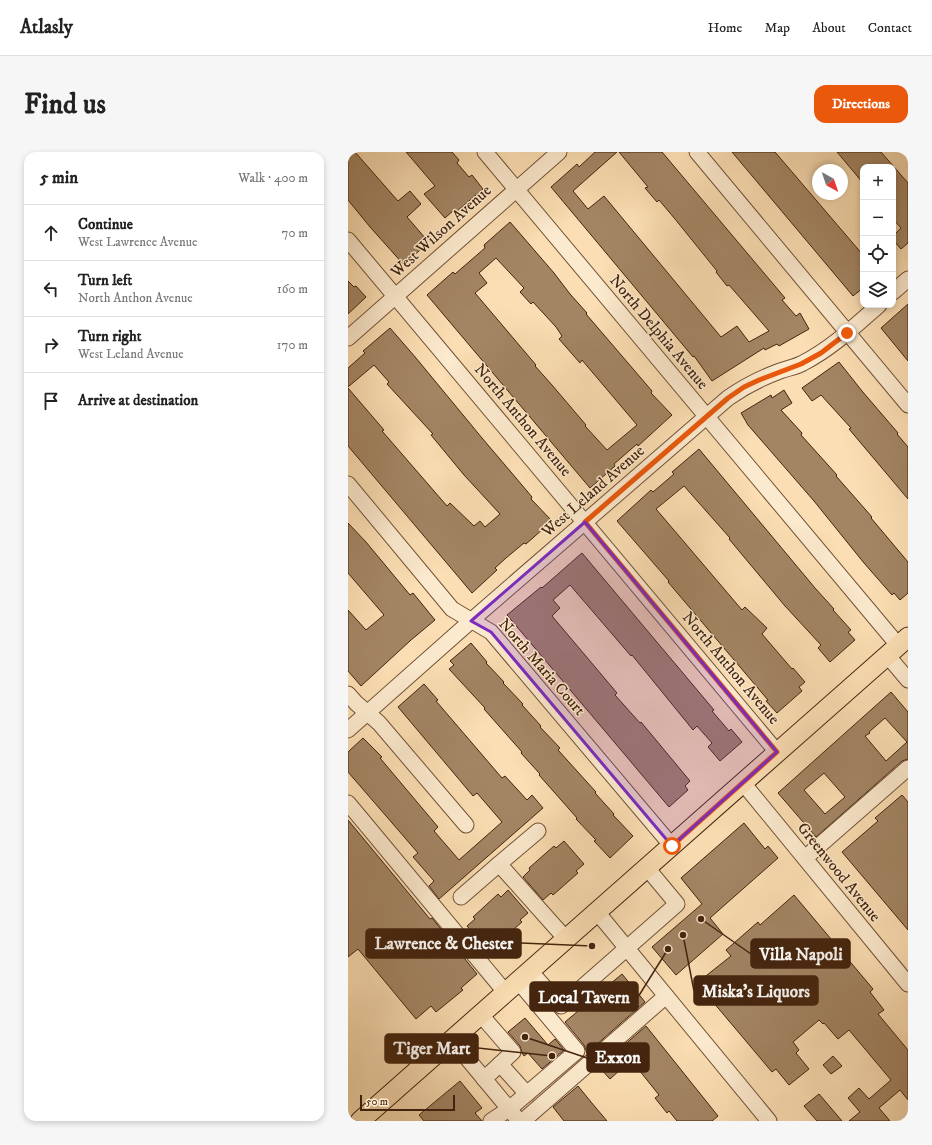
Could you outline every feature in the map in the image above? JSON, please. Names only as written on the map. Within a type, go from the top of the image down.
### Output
[{"type":"main road","points":[[360,1121],[898,646]]},
{"type":"street","name":"North Delphia Avenue","points":[[485,152],[898,646],[908,680]]},
{"type":"street","name":"West Wilson Avenue","points":[[348,338],[559,152]]},
{"type":"street","points":[[697,152],[908,405]]},
{"type":"street","name":"North Anthon Avenue","points":[[348,240],[394,297],[585,522],[777,752]]},
{"type":"street","points":[[896,289],[908,279]]},
{"type":"street","name":"West Leland Avenue","points":[[348,730],[728,398],[744,387],[780,371],[801,364],[821,353],[876,308]]},
{"type":"street","name":"North Maria Court","points":[[348,484],[452,609],[491,632],[672,846]]},
{"type":"street","points":[[348,694],[379,723],[466,825]]},
{"type":"street","points":[[805,858],[908,768]]},
{"type":"street","name":"Greenwood Avenue","points":[[743,783],[908,984]]},
{"type":"street","points":[[348,803],[518,982],[577,1051],[505,1115],[491,1121]]},
{"type":"street","points":[[461,897],[538,831]]},
{"type":"street","points":[[499,864],[566,939]]},
{"type":"street","points":[[518,982],[561,1006],[626,947],[677,904],[646,868]]},
{"type":"street","points":[[597,912],[769,1121]]},
{"type":"street","points":[[523,1121],[666,996]]},
{"type":"street","points":[[480,1015],[513,1052],[484,1079]]},
{"type":"street","points":[[452,1040],[484,1079],[505,1115]]},
{"type":"street","points":[[500,1064],[527,1094]]},
{"type":"street","points":[[479,1121],[490,1113],[505,1115],[518,1121]]},
{"type":"highlighted area","points":[[585,522],[777,752],[672,846],[491,632],[471,621]]},
{"type":"building","points":[[348,152],[355,152],[398,201],[410,191],[421,204],[407,217],[426,239],[419,245],[422,248],[404,265],[348,200]]},
{"type":"building","points":[[406,152],[452,152],[459,160],[457,163],[469,177],[472,175],[483,189],[456,212],[454,210],[445,218],[424,194],[435,186]]},
{"type":"building","points":[[595,152],[617,152],[573,191],[588,209],[604,196],[721,337],[737,326],[749,342],[769,331],[729,285],[727,286],[716,272],[717,271],[675,219],[659,200],[657,202],[645,188],[648,187],[619,152],[662,152],[785,298],[782,300],[796,316],[800,313],[809,329],[779,346],[777,344],[765,350],[764,348],[712,381],[694,356],[693,357],[551,187],[577,164],[579,167]]},
{"type":"building","points":[[732,152],[775,152],[812,195],[812,200],[816,200],[860,251],[860,290],[853,296]]},
{"type":"building","points":[[837,152],[881,152],[891,164],[860,164],[860,179]]},
{"type":"building","points":[[896,169],[908,183],[908,243],[901,249],[896,243],[896,233],[901,228],[896,222]]},
{"type":"building","points":[[510,222],[652,391],[651,393],[672,415],[638,446],[637,444],[614,464],[615,466],[590,488],[427,295],[453,272],[455,274],[485,248],[484,245]],"holes":[[[496,258],[524,288],[520,292],[531,304],[533,302],[556,327],[562,336],[559,339],[580,363],[582,360],[637,425],[607,450],[585,426],[586,425],[475,293],[487,283],[479,273]]]},
{"type":"building","points":[[348,281],[354,287],[356,286],[366,297],[348,314]]},
{"type":"building","points":[[908,304],[908,361],[881,328]]},
{"type":"building","points":[[390,328],[532,497],[531,499],[552,521],[526,544],[524,543],[506,558],[495,568],[497,570],[472,593],[348,446],[348,388],[384,430],[382,431],[447,506],[450,503],[474,526],[480,521],[485,527],[500,514],[464,475],[431,435],[433,434],[387,384],[389,382],[374,365],[348,387],[348,368],[365,353],[363,351]]},
{"type":"building","points":[[839,362],[908,447],[908,499],[849,429],[851,428],[821,395],[812,401],[802,388]]},
{"type":"building","points":[[784,390],[792,403],[781,410],[802,433],[801,435],[837,475],[836,476],[872,517],[871,518],[908,562],[908,593],[900,600],[894,593],[892,595],[864,563],[814,501],[748,425],[741,413],[771,395],[772,398]]},
{"type":"building","points":[[699,449],[834,609],[833,610],[851,630],[848,632],[855,640],[830,662],[818,648],[821,645],[785,606],[729,539],[730,538],[684,486],[656,509],[742,610],[745,607],[767,628],[762,634],[805,682],[799,687],[802,691],[777,713],[766,701],[768,700],[668,582],[669,581],[617,521],[651,490],[653,492],[674,474],[672,472]]},
{"type":"building","points":[[348,523],[366,542],[410,595],[413,593],[435,620],[361,686],[348,671],[348,610],[366,630],[384,615],[348,573]]},
{"type":"building","points":[[582,553],[714,710],[712,711],[729,731],[731,729],[742,742],[720,761],[708,747],[712,743],[697,726],[693,730],[632,655],[631,656],[570,585],[553,600],[560,608],[552,616],[617,693],[615,695],[640,723],[641,722],[690,781],[685,786],[688,790],[669,807],[507,615],[541,587],[542,588]]},
{"type":"building","points":[[471,643],[487,662],[486,663],[504,682],[503,683],[523,704],[522,705],[541,726],[540,727],[560,748],[558,750],[596,792],[595,793],[614,814],[613,815],[633,836],[610,858],[539,775],[540,774],[521,753],[522,752],[484,709],[485,708],[449,669],[454,665],[450,661]]},
{"type":"building","points":[[424,684],[438,700],[436,701],[502,778],[505,776],[527,800],[532,795],[543,808],[439,899],[429,886],[434,881],[413,857],[418,853],[348,772],[348,752],[363,738],[382,757],[380,758],[438,827],[434,831],[459,860],[502,822],[477,793],[473,796],[398,707]]},
{"type":"building","points":[[891,692],[908,712],[908,759],[902,761],[816,837],[778,793]],"holes":[[[885,718],[907,742],[886,761],[865,736]],[[824,773],[845,797],[825,814],[804,790]]]},
{"type":"building","points":[[902,795],[908,802],[908,930],[842,852],[878,821],[875,818]]},
{"type":"building","points":[[348,820],[430,919],[432,918],[477,974],[461,988],[463,990],[436,1012],[431,1006],[416,1019],[358,949],[348,957]]},
{"type":"building","points":[[744,823],[765,849],[768,846],[778,858],[710,918],[723,934],[676,975],[652,947],[702,904],[681,878]]},
{"type":"building","points":[[564,841],[584,864],[576,871],[578,873],[553,895],[551,893],[543,900],[523,877],[530,870],[529,868],[554,846],[556,848]]},
{"type":"building","points":[[508,890],[528,913],[520,920],[522,922],[497,944],[495,942],[488,949],[467,926],[475,919],[473,917],[498,894],[501,897]]},
{"type":"building","points":[[794,895],[873,989],[870,992],[884,1010],[878,1014],[908,1050],[908,1100],[900,1090],[879,1108],[890,1121],[849,1121],[860,1112],[848,1098],[859,1088],[869,1099],[891,1080],[849,1030],[838,1039],[824,1023],[823,1024],[819,1020],[793,1042],[799,1050],[796,1053],[809,1069],[789,1085],[776,1069],[772,1072],[697,983],[731,956],[726,950],[758,922],[760,925]]},
{"type":"building","points":[[622,974],[645,1002],[587,1053],[584,1045],[565,1022]]},
{"type":"building","points":[[525,1018],[548,1045],[555,1039],[564,1050],[542,1069],[528,1053],[524,1056],[520,1046],[508,1032]]},
{"type":"building","points":[[646,1026],[718,1116],[712,1121],[677,1121],[669,1111],[667,1113],[655,1098],[659,1095],[631,1060],[610,1079],[599,1067]]},
{"type":"building","points":[[833,1056],[842,1066],[831,1074],[823,1065]]},
{"type":"building","points":[[460,1081],[482,1108],[475,1113],[482,1121],[424,1121],[419,1115]]},
{"type":"building","points":[[578,1086],[607,1121],[564,1121],[553,1107]]},
{"type":"building","points":[[819,1094],[842,1121],[817,1121],[804,1106]]},
{"type":"place","name":"Villa Napoli","points":[[701,919]]},
{"type":"place","name":"Miska's Liquors","points":[[683,935]]},
{"type":"place","name":"Lawrence & Chester","points":[[592,946]]},
{"type":"place","name":"Local Tavern","points":[[668,949]]},
{"type":"place","name":"Exxon","points":[[525,1037]]},
{"type":"place","name":"Tiger Mart","points":[[552,1056]]},
{"type":"route","points":[[672,846],[777,752],[585,522],[728,398],[744,387],[759,380],[801,364],[821,353],[847,333]]}]
